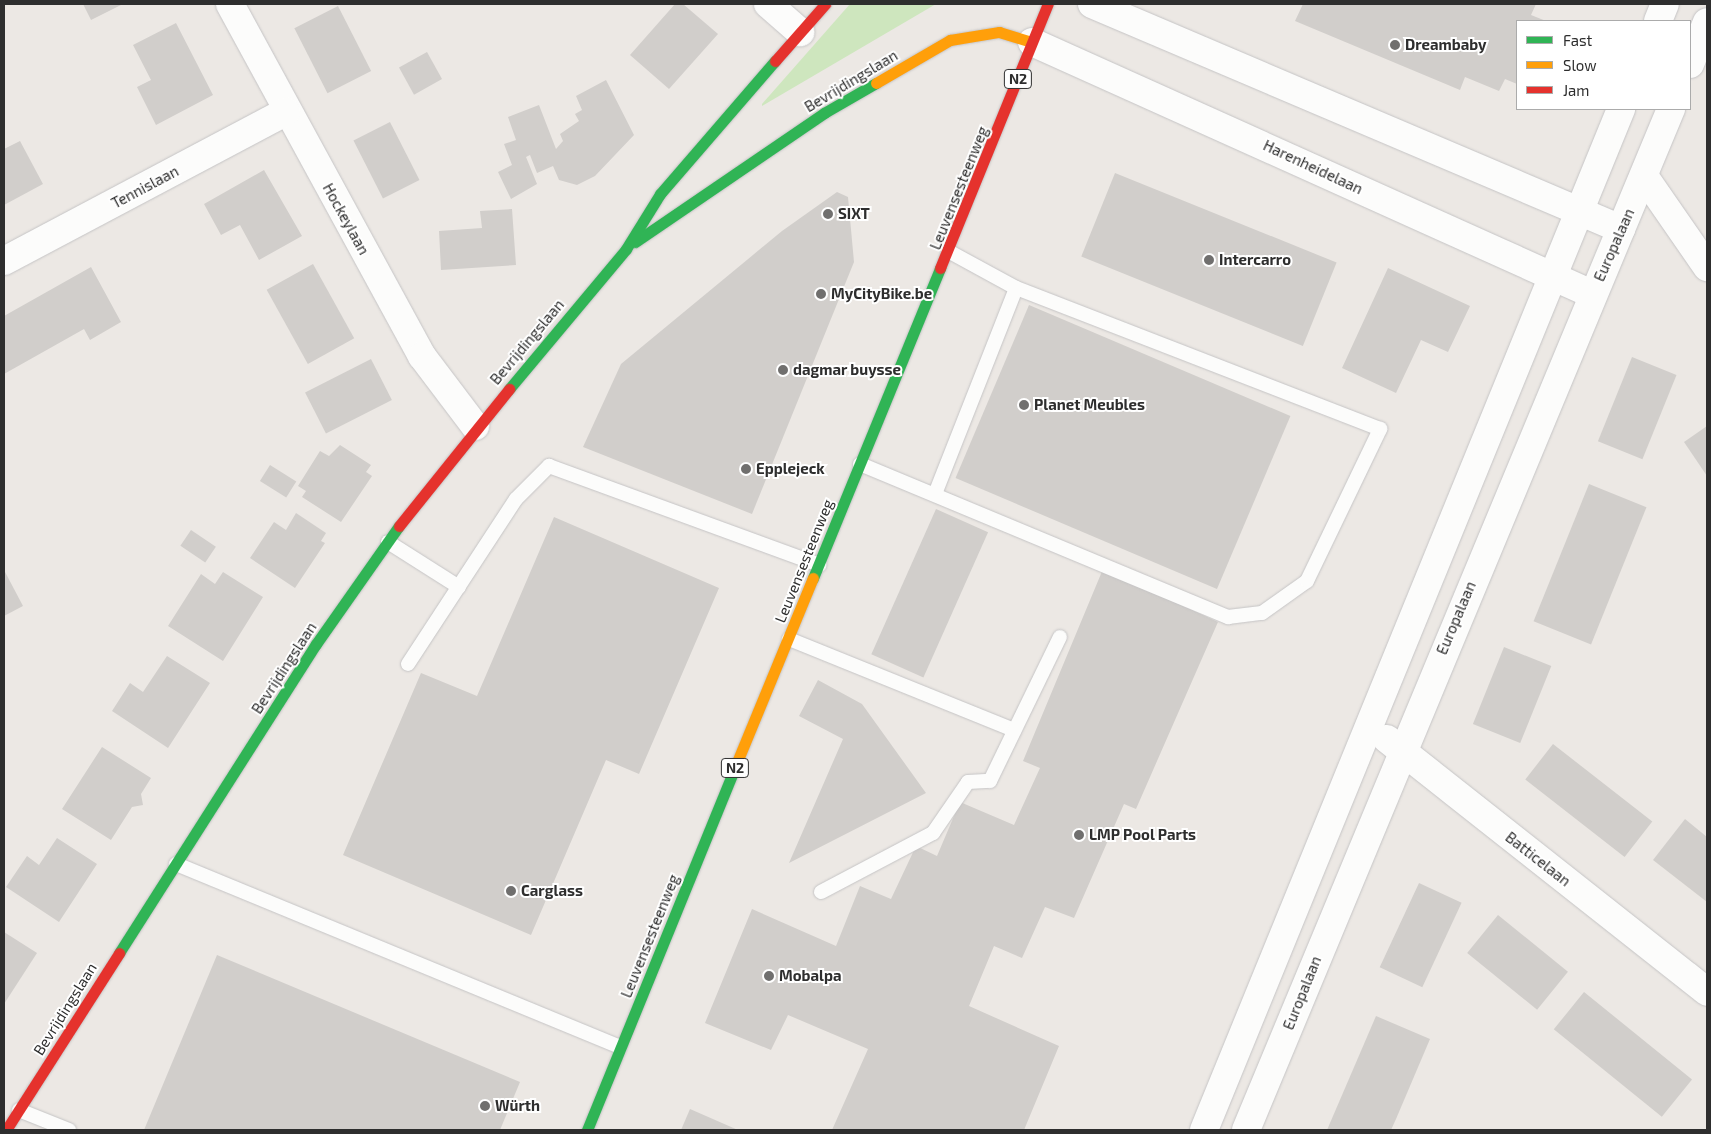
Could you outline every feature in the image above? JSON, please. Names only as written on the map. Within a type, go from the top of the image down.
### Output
[{"type":"street","name":"Hockeylaan","points":[[230,4],[286,112],[422,356],[475,426]]},
{"type":"street","points":[[768,4],[800,32]]},
{"type":"street","name":"Bevrijdingslaan","points":[[6,1130],[316,644],[388,542],[475,426],[626,249],[660,194],[825,4]]},
{"type":"street","name":"Leuvensesteenweg","points":[[587,1130],[860,464],[950,252],[1048,4]]},
{"type":"street","points":[[1092,4],[1621,229]]},
{"type":"street","points":[[1658,20],[1665,4]]},
{"type":"street","points":[[1691,62],[1707,22]]},
{"type":"street","name":"Bevrijdingslaan","points":[[626,249],[824,114],[950,40],[999,32],[1032,42]]},
{"type":"street","name":"Harenheidelaan","points":[[1032,42],[1592,294]]},
{"type":"street","points":[[1204,1130],[1553,276],[1578,210],[1621,110]]},
{"type":"street","name":"Europalaan","points":[[1246,1130],[1400,750],[1671,110]]},
{"type":"street","name":"Tennislaan","points":[[4,261],[286,112]]},
{"type":"street","points":[[1644,176],[1707,267]]},
{"type":"street","name":"Batticelaan","points":[[1369,725],[1707,992]]},
{"type":"lane","points":[[860,464],[1228,617],[1262,614],[1307,581],[1380,429],[1016,288],[950,252]]},
{"type":"lane","points":[[935,494],[1016,288]]},
{"type":"lane","points":[[408,664],[516,499],[549,466],[819,565]]},
{"type":"lane","points":[[388,542],[459,587]]},
{"type":"lane","points":[[821,892],[933,833],[968,782],[990,780],[1060,637]]},
{"type":"lane","points":[[788,639],[1014,730]]},
{"type":"lane","points":[[176,864],[620,1047]]},
{"type":"lane","points":[[19,1110],[69,1130]]},
{"type":"green space","points":[[850,4],[936,4],[762,106],[762,104]]},
{"type":"building","points":[[83,4],[123,4],[91,20]]},
{"type":"building","points":[[675,4],[683,4],[718,34],[669,89],[630,55]]},
{"type":"building","points":[[1303,4],[1536,4],[1531,15],[1544,20],[1516,20],[1516,84],[1505,79],[1499,91],[1465,77],[1460,90],[1295,21]]},
{"type":"building","points":[[338,6],[371,71],[327,93],[294,28]]},
{"type":"building","points":[[176,23],[213,95],[156,125],[137,87],[151,80],[133,45]]},
{"type":"building","points":[[427,52],[442,79],[414,95],[399,68]]},
{"type":"building","points":[[606,80],[634,135],[595,176],[577,185],[559,180],[553,166],[537,173],[530,155],[526,157],[537,184],[511,199],[498,172],[512,165],[504,144],[516,140],[508,117],[539,105],[556,149],[563,141],[560,134],[579,121],[575,114],[582,110],[576,96]]},
{"type":"building","points":[[390,122],[420,180],[383,199],[353,141]]},
{"type":"building","points":[[20,141],[43,184],[4,205],[4,149]]},
{"type":"building","points":[[264,170],[302,236],[259,260],[240,225],[221,235],[204,204]]},
{"type":"building","name":"Intercarro","points":[[1115,173],[1337,263],[1303,346],[1081,256]]},
{"type":"building","points":[[837,192],[848,197],[854,262],[752,514],[583,447],[621,364],[782,231]]},
{"type":"building","points":[[512,209],[516,265],[441,270],[439,231],[482,228],[480,211]]},
{"type":"building","points":[[313,264],[354,338],[308,364],[267,290]]},
{"type":"building","points":[[91,267],[121,322],[90,340],[84,329],[4,374],[4,316]]},
{"type":"building","points":[[1388,268],[1470,306],[1448,352],[1421,340],[1396,393],[1342,368]]},
{"type":"building","points":[[1029,305],[1290,416],[1217,589],[956,478]]},
{"type":"building","points":[[1632,357],[1677,375],[1642,459],[1598,441]]},
{"type":"building","points":[[371,359],[392,400],[326,434],[305,393]]},
{"type":"building","points":[[1707,426],[1707,476],[1684,442]]},
{"type":"building","points":[[340,445],[371,465],[366,472],[372,476],[341,522],[302,497],[306,491],[298,486],[320,451],[329,456]]},
{"type":"building","points":[[270,465],[296,481],[286,498],[260,481]]},
{"type":"building","points":[[1589,484],[1646,507],[1591,644],[1534,621]]},
{"type":"building","points":[[936,509],[988,532],[923,677],[871,654]]},
{"type":"building","points":[[296,513],[326,533],[321,541],[325,543],[295,588],[250,558],[274,522],[286,530]]},
{"type":"building","points":[[554,517],[719,588],[639,774],[606,760],[531,935],[343,855],[421,673],[477,696]]},
{"type":"building","points":[[191,530],[216,547],[205,563],[180,546]]},
{"type":"building","points":[[1103,569],[1218,622],[1136,809],[1124,804],[1074,918],[1045,907],[1022,958],[994,946],[969,1006],[1059,1046],[1024,1130],[832,1130],[868,1049],[788,1015],[771,1050],[705,1023],[752,909],[836,946],[860,886],[891,899],[916,846],[937,856],[960,802],[1014,825],[1040,768],[1023,761]]},
{"type":"building","points":[[4,570],[23,606],[4,616]]},
{"type":"building","points":[[223,572],[263,597],[223,661],[168,626],[201,574],[215,584]]},
{"type":"building","points":[[1504,647],[1551,666],[1520,743],[1473,724]]},
{"type":"building","points":[[167,656],[210,683],[168,748],[112,711],[130,683],[143,692]]},
{"type":"building","points":[[818,680],[862,704],[926,793],[789,863],[843,739],[799,716]]},
{"type":"building","points":[[1553,744],[1652,822],[1625,857],[1525,779]]},
{"type":"building","points":[[102,747],[151,778],[141,794],[143,805],[132,807],[111,840],[62,809]]},
{"type":"building","points":[[1685,819],[1707,837],[1707,902],[1653,860]]},
{"type":"building","points":[[57,838],[97,864],[59,922],[6,887],[27,856],[39,865]]},
{"type":"building","points":[[1419,883],[1462,903],[1422,987],[1380,967]]},
{"type":"building","points":[[1498,915],[1568,972],[1537,1010],[1467,953]]},
{"type":"building","points":[[4,932],[37,953],[4,1004]]},
{"type":"building","points":[[217,955],[520,1082],[500,1130],[144,1130]]},
{"type":"building","points":[[1584,992],[1692,1079],[1662,1117],[1554,1029]]},
{"type":"building","points":[[1376,1016],[1430,1039],[1396,1119],[1391,1130],[1327,1130]]},
{"type":"building","points":[[690,1109],[738,1130],[681,1130]]},
{"type":"traffic: fast","points":[[509,389],[626,249],[660,194],[775,61]]},
{"type":"traffic: fast","points":[[635,242],[824,113],[876,83]]},
{"type":"traffic: fast","points":[[813,578],[940,268]]},
{"type":"traffic: fast","points":[[119,953],[316,644],[399,526]]},
{"type":"traffic: fast","points":[[587,1130],[737,762]]},
{"type":"traffic: slow","points":[[876,83],[950,40],[999,32],[1032,42]]},
{"type":"traffic: slow","points":[[737,762],[813,578]]},
{"type":"traffic: jam","points":[[775,61],[825,4]]},
{"type":"traffic: jam","points":[[940,268],[1048,4]]},
{"type":"traffic: jam","points":[[399,526],[509,389]]},
{"type":"traffic: jam","points":[[6,1130],[119,953]]},
{"type":"place","name":"Dreambaby","points":[[1395,45]]},
{"type":"place","name":"SIXT","points":[[828,214]]},
{"type":"place","name":"Intercarro","points":[[1209,260]]},
{"type":"place","name":"MyCityBike.be","points":[[821,294]]},
{"type":"place","name":"dagmar buysse","points":[[783,370]]},
{"type":"place","name":"Planet Meubles","points":[[1024,405]]},
{"type":"place","name":"Epplejeck","points":[[746,469]]},
{"type":"place","name":"LMP Pool Parts","points":[[1079,835]]},
{"type":"place","name":"Carglass","points":[[511,891]]},
{"type":"place","name":"Mobalpa","points":[[769,976]]},
{"type":"place","name":"Würth","points":[[485,1106]]}]
